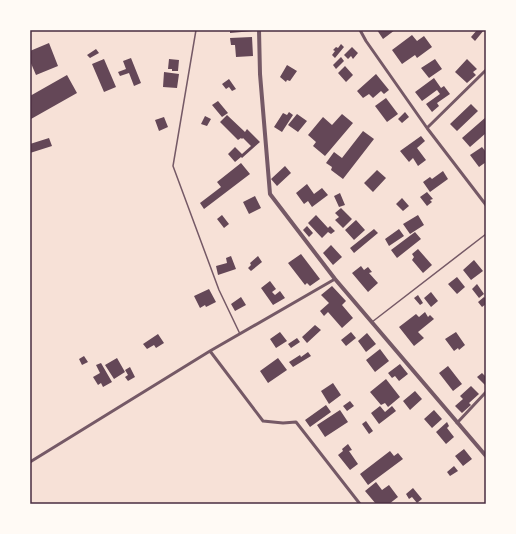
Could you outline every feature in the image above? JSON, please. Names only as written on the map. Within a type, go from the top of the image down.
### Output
[{"type":"street","points":[[259,30],[260,74],[270,194],[335,279],[486,456]]},
{"type":"street","points":[[360,30],[366,41],[427,128],[486,205]]},
{"type":"street","points":[[427,128],[486,70]]},
{"type":"street","points":[[30,462],[210,351],[335,279]]},
{"type":"street","points":[[210,351],[263,421],[283,423],[296,422],[360,504]]},
{"type":"street","points":[[457,423],[486,392]]},
{"type":"lane","points":[[196,30],[173,166],[219,290],[240,334]]},
{"type":"lane","points":[[372,322],[486,234]]},
{"type":"building","points":[[230,30],[252,30],[253,31],[230,33]]},
{"type":"building","points":[[377,30],[395,30],[383,39]]},
{"type":"building","points":[[477,30],[484,30],[475,41],[471,37]]},
{"type":"building","points":[[412,35],[417,41],[424,36],[432,47],[417,58],[415,55],[402,64],[392,50]]},
{"type":"building","points":[[252,37],[253,56],[236,57],[235,45],[231,45],[230,38]]},
{"type":"building","points":[[49,43],[58,66],[36,75],[30,61],[30,51]]},
{"type":"building","points":[[341,44],[344,47],[335,58],[332,55],[335,51],[333,50],[336,47],[338,48]]},
{"type":"building","points":[[352,47],[358,53],[353,59],[351,56],[348,59],[344,55]]},
{"type":"building","points":[[96,49],[99,53],[90,58],[87,55]]},
{"type":"building","points":[[341,57],[344,61],[336,69],[333,65]]},
{"type":"building","points":[[131,58],[141,83],[134,86],[129,73],[120,76],[118,72],[126,69],[123,61]]},
{"type":"building","points":[[104,59],[116,87],[104,92],[92,64]]},
{"type":"building","points":[[169,59],[179,60],[178,71],[168,69]]},
{"type":"building","points":[[435,59],[442,69],[429,78],[421,68]]},
{"type":"building","points":[[467,59],[477,69],[473,72],[476,75],[467,83],[455,72]]},
{"type":"building","points":[[287,65],[297,71],[290,81],[287,80],[286,82],[280,77]]},
{"type":"building","points":[[345,66],[353,75],[346,82],[338,73]]},
{"type":"building","points":[[164,72],[179,74],[177,88],[163,87]]},
{"type":"building","points":[[376,74],[389,90],[384,94],[381,91],[373,98],[369,94],[363,98],[357,91]]},
{"type":"building","points":[[67,75],[77,93],[31,119],[30,96]]},
{"type":"building","points":[[434,78],[441,88],[444,86],[450,94],[437,103],[439,106],[432,112],[426,104],[440,94],[437,90],[422,101],[415,92]]},
{"type":"building","points":[[229,79],[236,89],[232,91],[229,87],[226,89],[222,84]]},
{"type":"building","points":[[386,98],[398,114],[387,122],[375,106]]},
{"type":"building","points":[[218,101],[228,113],[222,117],[212,105]]},
{"type":"building","points":[[471,104],[478,111],[457,131],[450,124]]},
{"type":"building","points":[[289,112],[293,115],[282,132],[274,127],[283,113],[287,115]]},
{"type":"building","points":[[405,112],[409,117],[402,123],[398,119]]},
{"type":"building","points":[[297,114],[307,121],[298,132],[288,125]]},
{"type":"building","points":[[342,114],[353,123],[325,156],[313,146],[316,142],[308,135],[323,117],[332,125]]},
{"type":"building","points":[[227,115],[245,132],[247,129],[260,142],[242,158],[241,157],[235,162],[228,154],[235,147],[242,154],[251,146],[243,138],[238,140],[220,122]]},
{"type":"building","points":[[205,116],[211,119],[207,126],[201,124]]},
{"type":"building","points":[[164,117],[168,127],[159,131],[155,120]]},
{"type":"building","points":[[486,117],[486,133],[470,147],[462,138]]},
{"type":"building","points":[[363,131],[374,139],[343,179],[331,170],[332,167],[326,163],[334,152],[342,158]]},
{"type":"building","points":[[421,136],[425,141],[417,148],[426,160],[418,166],[413,158],[409,162],[400,151]]},
{"type":"building","points":[[49,138],[52,146],[30,153],[30,144]]},
{"type":"building","points":[[482,147],[486,152],[486,162],[479,167],[470,155]]},
{"type":"building","points":[[241,163],[250,174],[204,209],[200,203],[221,187],[217,182]]},
{"type":"building","points":[[285,166],[291,173],[277,186],[271,179]]},
{"type":"building","points":[[377,170],[386,178],[373,192],[364,183]]},
{"type":"building","points":[[443,171],[448,179],[430,192],[423,182],[430,177],[432,179]]},
{"type":"building","points":[[307,184],[314,194],[322,188],[328,195],[312,207],[308,201],[304,204],[296,193]]},
{"type":"building","points":[[427,192],[433,199],[430,200],[432,202],[427,206],[420,197]]},
{"type":"building","points":[[340,193],[345,205],[339,207],[334,196]]},
{"type":"building","points":[[255,196],[261,208],[249,214],[243,202]]},
{"type":"building","points":[[402,198],[409,206],[403,211],[396,204]]},
{"type":"building","points":[[341,208],[352,219],[343,228],[335,220],[339,217],[335,213]]},
{"type":"building","points":[[222,215],[229,224],[224,228],[217,219]]},
{"type":"building","points":[[316,215],[328,228],[330,226],[335,231],[331,234],[328,232],[322,238],[308,223]]},
{"type":"building","points":[[418,215],[424,225],[410,234],[403,224]]},
{"type":"building","points":[[356,220],[365,230],[354,240],[345,230]]},
{"type":"building","points":[[307,226],[313,233],[309,237],[303,230]]},
{"type":"building","points":[[374,229],[378,233],[354,253],[350,248]]},
{"type":"building","points":[[399,229],[404,236],[389,246],[385,239]]},
{"type":"building","points":[[415,232],[421,239],[397,258],[391,250]]},
{"type":"building","points":[[331,245],[342,257],[333,265],[323,253]]},
{"type":"building","points":[[418,249],[432,265],[423,273],[412,260],[414,257],[412,254]]},
{"type":"building","points":[[301,254],[320,279],[310,286],[307,283],[305,285],[288,263]]},
{"type":"building","points":[[231,256],[236,269],[218,275],[216,266],[227,263],[226,258]]},
{"type":"building","points":[[258,256],[262,262],[251,271],[248,268],[251,265],[250,263]]},
{"type":"building","points":[[474,260],[483,271],[471,280],[463,270]]},
{"type":"building","points":[[361,266],[364,270],[368,267],[372,272],[369,273],[378,283],[368,292],[352,273]]},
{"type":"building","points":[[457,277],[465,287],[457,294],[448,284]]},
{"type":"building","points":[[270,281],[276,289],[272,292],[275,295],[280,291],[285,298],[273,305],[261,288]]},
{"type":"building","points":[[477,284],[484,294],[479,298],[472,289]]},
{"type":"building","points":[[332,286],[346,301],[342,305],[353,318],[342,328],[328,312],[324,316],[320,311],[329,303],[321,295]]},
{"type":"building","points":[[209,289],[216,302],[200,308],[194,296]]},
{"type":"building","points":[[431,292],[438,301],[431,307],[424,298]]},
{"type":"building","points":[[418,295],[423,303],[420,305],[414,298]]},
{"type":"building","points":[[241,297],[246,305],[235,311],[231,304]]},
{"type":"building","points":[[484,297],[486,299],[486,304],[482,307],[478,302]]},
{"type":"building","points":[[425,312],[428,317],[430,315],[434,319],[418,332],[424,338],[414,346],[399,327],[416,314],[419,317]]},
{"type":"building","points":[[315,325],[321,330],[307,343],[302,337]]},
{"type":"building","points":[[280,332],[287,341],[276,348],[270,339]]},
{"type":"building","points":[[351,332],[356,338],[346,346],[341,340]]},
{"type":"building","points":[[456,332],[465,345],[459,350],[458,348],[454,351],[445,339]]},
{"type":"building","points":[[367,333],[376,344],[366,352],[358,341]]},
{"type":"building","points":[[158,334],[164,343],[156,348],[154,345],[147,349],[143,344]]},
{"type":"building","points":[[297,338],[300,342],[291,348],[288,344]]},
{"type":"building","points":[[380,349],[389,361],[375,372],[366,360]]},
{"type":"building","points":[[308,352],[311,356],[293,367],[289,362],[300,355],[301,357]]},
{"type":"building","points":[[84,356],[88,362],[82,365],[79,359]]},
{"type":"building","points":[[117,358],[125,372],[114,379],[105,365]]},
{"type":"building","points":[[278,358],[287,370],[268,383],[260,371]]},
{"type":"building","points":[[101,363],[112,382],[103,387],[101,383],[98,385],[93,377],[100,373],[96,365]]},
{"type":"building","points":[[400,364],[408,374],[399,381],[395,376],[392,378],[388,373]]},
{"type":"building","points":[[448,366],[462,384],[453,391],[439,373]]},
{"type":"building","points":[[130,367],[135,377],[128,381],[125,377],[128,375],[125,370]]},
{"type":"building","points":[[482,373],[486,377],[486,386],[477,377]]},
{"type":"building","points":[[386,379],[400,397],[388,407],[385,403],[381,405],[370,392]]},
{"type":"building","points":[[333,383],[341,395],[329,404],[321,391]]},
{"type":"building","points":[[471,386],[479,394],[469,403],[471,405],[462,413],[455,406],[463,399],[460,396]]},
{"type":"building","points":[[415,391],[422,399],[410,410],[403,401]]},
{"type":"building","points":[[350,401],[354,406],[347,411],[343,406]]},
{"type":"building","points":[[326,405],[331,412],[310,427],[305,420]]},
{"type":"building","points":[[380,406],[385,412],[392,406],[396,411],[379,424],[371,413]]},
{"type":"building","points":[[340,410],[348,422],[325,437],[317,425]]},
{"type":"building","points":[[434,410],[442,419],[432,428],[424,419]]},
{"type":"building","points":[[366,421],[373,431],[369,434],[362,424]]},
{"type":"building","points":[[447,422],[449,426],[447,428],[454,437],[446,444],[436,432]]},
{"type":"building","points":[[348,444],[352,450],[349,451],[358,464],[350,470],[338,455]]},
{"type":"building","points":[[464,449],[472,459],[463,466],[455,456]]},
{"type":"building","points":[[390,451],[394,456],[398,453],[403,459],[368,485],[360,474]]},
{"type":"building","points":[[454,466],[458,471],[450,476],[447,472]]},
{"type":"building","points":[[376,482],[382,490],[389,485],[398,497],[389,504],[376,504],[365,491]]},
{"type":"building","points":[[413,488],[422,499],[417,503],[412,497],[409,499],[406,494]]}]
